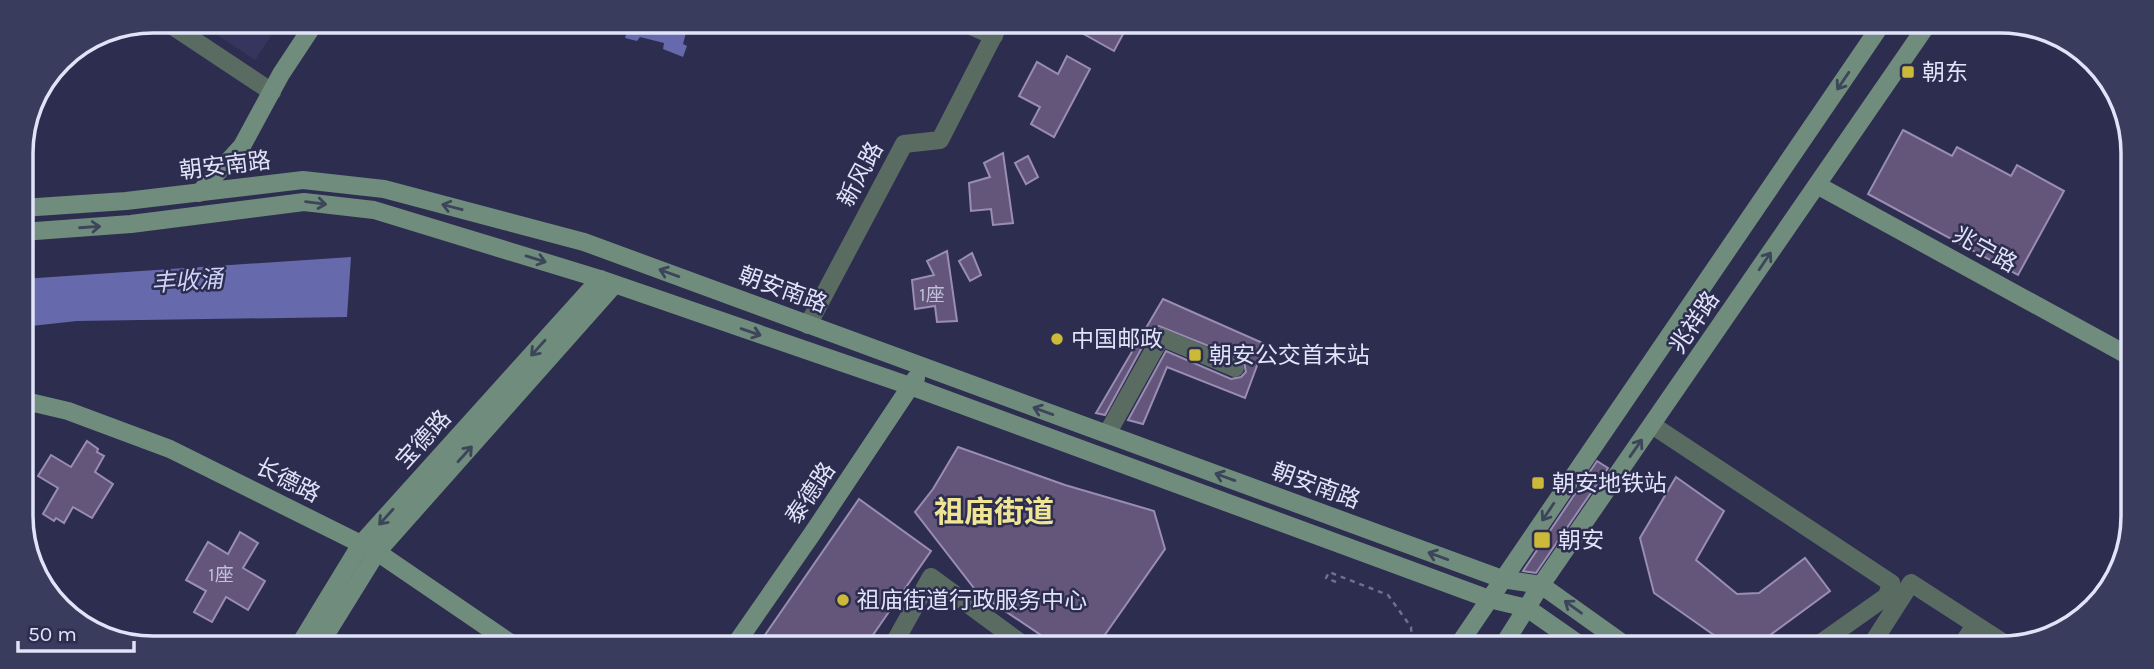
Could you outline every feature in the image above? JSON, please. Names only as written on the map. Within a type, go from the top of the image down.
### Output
[{"type":"main road","points":[[199,193],[242,146],[309,33]]},
{"type":"main road","name":"兆祥路","points":[[1464,635],[1876,33]]},
{"type":"main road","name":"兆祥路","points":[[1510,635],[1541,585],[1922,33]]},
{"type":"main road","name":"朝安南路","points":[[34,207],[126,201],[303,180],[384,189],[584,242],[1502,579],[1541,585]]},
{"type":"main road","name":"兆宁路","points":[[1817,185],[2121,352]]},
{"type":"main road","name":"朝安南路","points":[[34,231],[131,224],[304,202],[374,210],[607,282],[910,386],[1489,599],[1527,608]]},
{"type":"main road","name":"宝德路","points":[[306,636],[369,548],[607,282]]},
{"type":"main road","name":"泰德路","points":[[741,636],[923,367]]},
{"type":"main road","name":"长德路","points":[[33,403],[68,411],[170,449],[369,548],[498,636]]},
{"type":"main road","name":"宝德路","points":[[324,636],[369,548]]},
{"type":"main road","points":[[1541,585],[1611,635]]},
{"type":"main road","points":[[1527,608],[1566,635]]},
{"type":"street","points":[[183,33],[272,92]]},
{"type":"street","name":"新风路","points":[[808,325],[904,144],[940,140],[995,33]]},
{"type":"street","points":[[1107,434],[1161,337],[1235,368]]},
{"type":"street","points":[[1652,425],[1891,583],[1887,596],[1832,635]]},
{"type":"street","points":[[898,636],[931,576],[1010,636]]},
{"type":"street","points":[[1878,635],[1911,583],[1991,635]]},
{"type":"street","points":[[1968,635],[1975,625]]},
{"type":"path","points":[[1336,582],[1326,578],[1329,572],[1388,595],[1411,627],[1411,635]]},
{"type":"shaded area","points":[[214,33],[273,33],[255,60]]},
{"type":"water","points":[[627,33],[686,33],[683,44],[687,46],[683,57],[663,49],[664,43],[640,37],[637,41],[625,38]]},
{"type":"water","name":"丰收涌","points":[[351,257],[347,317],[77,321],[34,326],[34,278]]},
{"type":"building","points":[[1082,33],[1124,33],[1114,51]]},
{"type":"building","points":[[1067,56],[1090,69],[1054,137],[1031,124],[1040,107],[1019,96],[1037,62],[1058,74]]},
{"type":"building","points":[[1903,130],[1952,156],[1957,147],[2011,176],[2017,165],[2064,191],[2018,275],[1868,194]]},
{"type":"building","points":[[1003,153],[1013,223],[993,225],[991,209],[971,211],[969,183],[990,177],[984,163]]},
{"type":"building","points":[[1028,156],[1038,177],[1026,184],[1015,163]]},
{"type":"building","points":[[947,251],[957,321],[937,322],[935,306],[915,309],[912,280],[934,275],[927,261]]},
{"type":"building","points":[[972,253],[981,275],[970,281],[959,261]]},
{"type":"building","points":[[1163,299],[1265,344],[1245,398],[1167,367],[1143,424],[1128,420],[1166,351],[1231,379],[1241,377],[1246,372],[1244,362],[1239,358],[1159,326],[1151,331],[1105,415],[1096,413]]},
{"type":"building","points":[[87,441],[104,456],[95,472],[113,484],[92,518],[73,507],[64,523],[56,518],[54,521],[43,514],[58,488],[38,476],[51,455],[71,467]]},
{"type":"building","points":[[958,447],[1065,485],[1154,511],[1165,549],[1104,635],[1041,636],[977,592],[915,512],[933,489]]},
{"type":"building","points":[[1597,461],[1608,468],[1536,573],[1523,571]]},
{"type":"building","points":[[1676,477],[1724,511],[1696,560],[1737,594],[1759,593],[1805,558],[1830,591],[1770,635],[1714,635],[1654,593],[1640,538]]},
{"type":"building","name":"祖庙街道行政服务中心","points":[[859,499],[931,551],[872,636],[764,636]]},
{"type":"building","points":[[240,532],[258,543],[243,568],[265,581],[248,610],[226,597],[212,622],[194,612],[206,591],[186,580],[208,542],[228,554]]},
{"type":"place","name":"朝东","points":[[1908,72]]},
{"type":"place","name":"中国邮政","points":[[1057,339]]},
{"type":"place","name":"朝安公交首末站","points":[[1195,355]]},
{"type":"place","name":"朝安地铁站","points":[[1538,483]]},
{"type":"place","name":"朝安","points":[[1542,540]]},
{"type":"place","name":"祖庙街道行政服务中心","points":[[843,600]]},
{"type":"district","name":"祖庙街道","points":[[994,512]]}]
